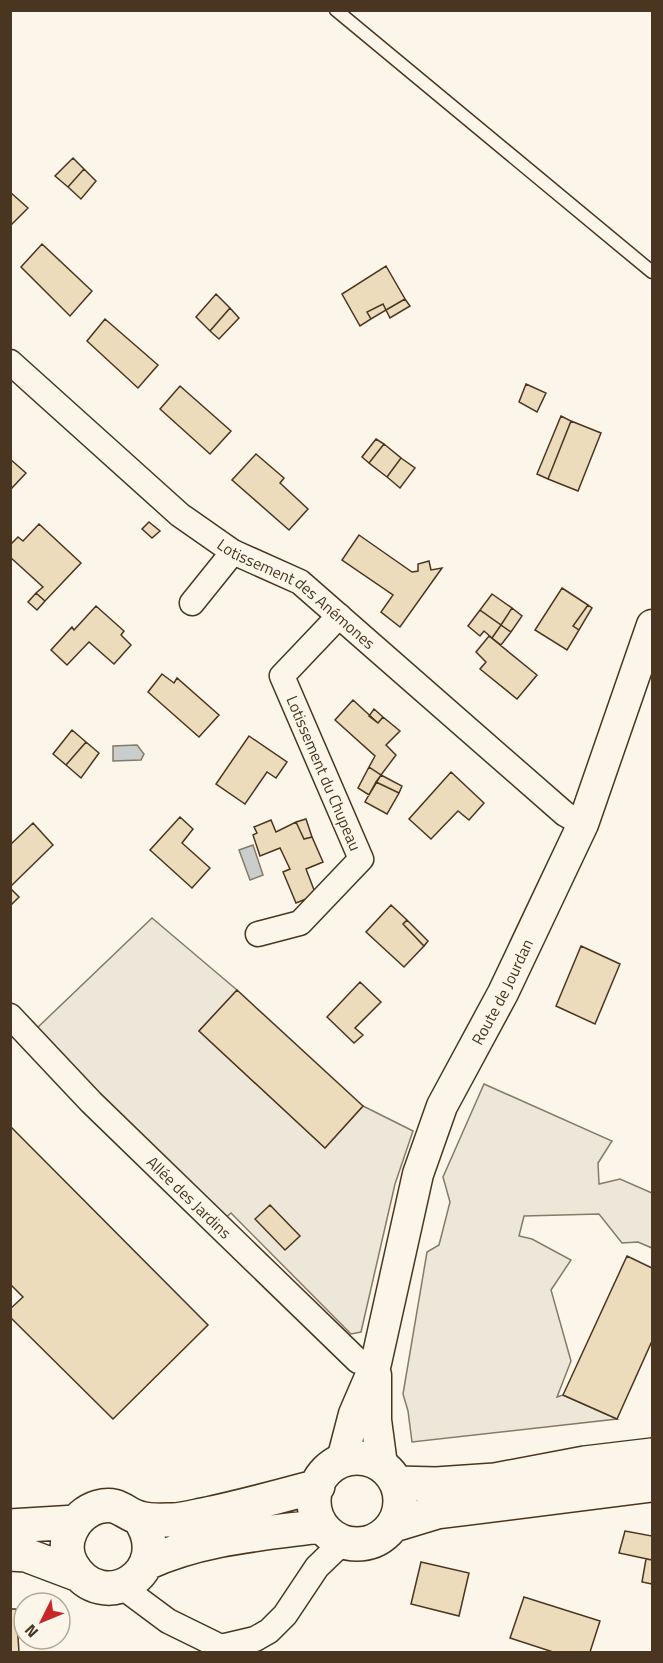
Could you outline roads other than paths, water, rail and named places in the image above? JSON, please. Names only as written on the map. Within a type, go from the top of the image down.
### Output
[{"type":"main road","points":[[332,1534],[313,1499],[323,1474],[342,1460],[358,1457],[390,1474],[436,1484],[495,1480],[585,1463],[652,1455]]},
{"type":"main road","points":[[147,1563],[177,1550],[230,1538],[332,1534],[357,1545],[372,1542],[394,1525],[400,1511],[401,1497],[390,1474]]},
{"type":"main road","points":[[394,1525],[437,1512],[652,1485]]},
{"type":"main road","points":[[79,1575],[71,1563],[68,1549],[69,1535],[76,1522],[86,1512],[99,1506],[127,1510],[139,1518],[174,1520],[233,1509],[318,1486]]},
{"type":"main road","points":[[10,1554],[26,1555],[79,1575],[98,1587],[121,1586],[141,1573],[147,1563],[149,1539],[139,1518]]},
{"type":"main road","points":[[10,1526],[76,1522]]},
{"type":"street","name":"Lotissement des Anémones","points":[[10,362],[180,515],[233,552],[300,582],[566,814],[583,824]]},
{"type":"street","points":[[192,603],[233,552]]},
{"type":"street","name":"Lotissement du Chupeau","points":[[258,934],[300,923],[361,858],[282,676],[339,616]]},
{"type":"street","name":"Route de Jourdan","points":[[342,1460],[354,1414],[376,1363],[418,1174],[442,1106],[503,993],[583,824],[652,625]]},
{"type":"street","name":"Allée des Jardins","points":[[10,1016],[91,1102],[358,1361],[376,1363]]},
{"type":"street","name":"Route de Jourdan","points":[[376,1363],[376,1420],[390,1474]]},
{"type":"street","points":[[121,1586],[168,1621],[222,1650],[264,1646],[269,1631],[285,1615],[317,1567],[332,1534]]},
{"type":"lane","points":[[336,10],[652,272]]}]
